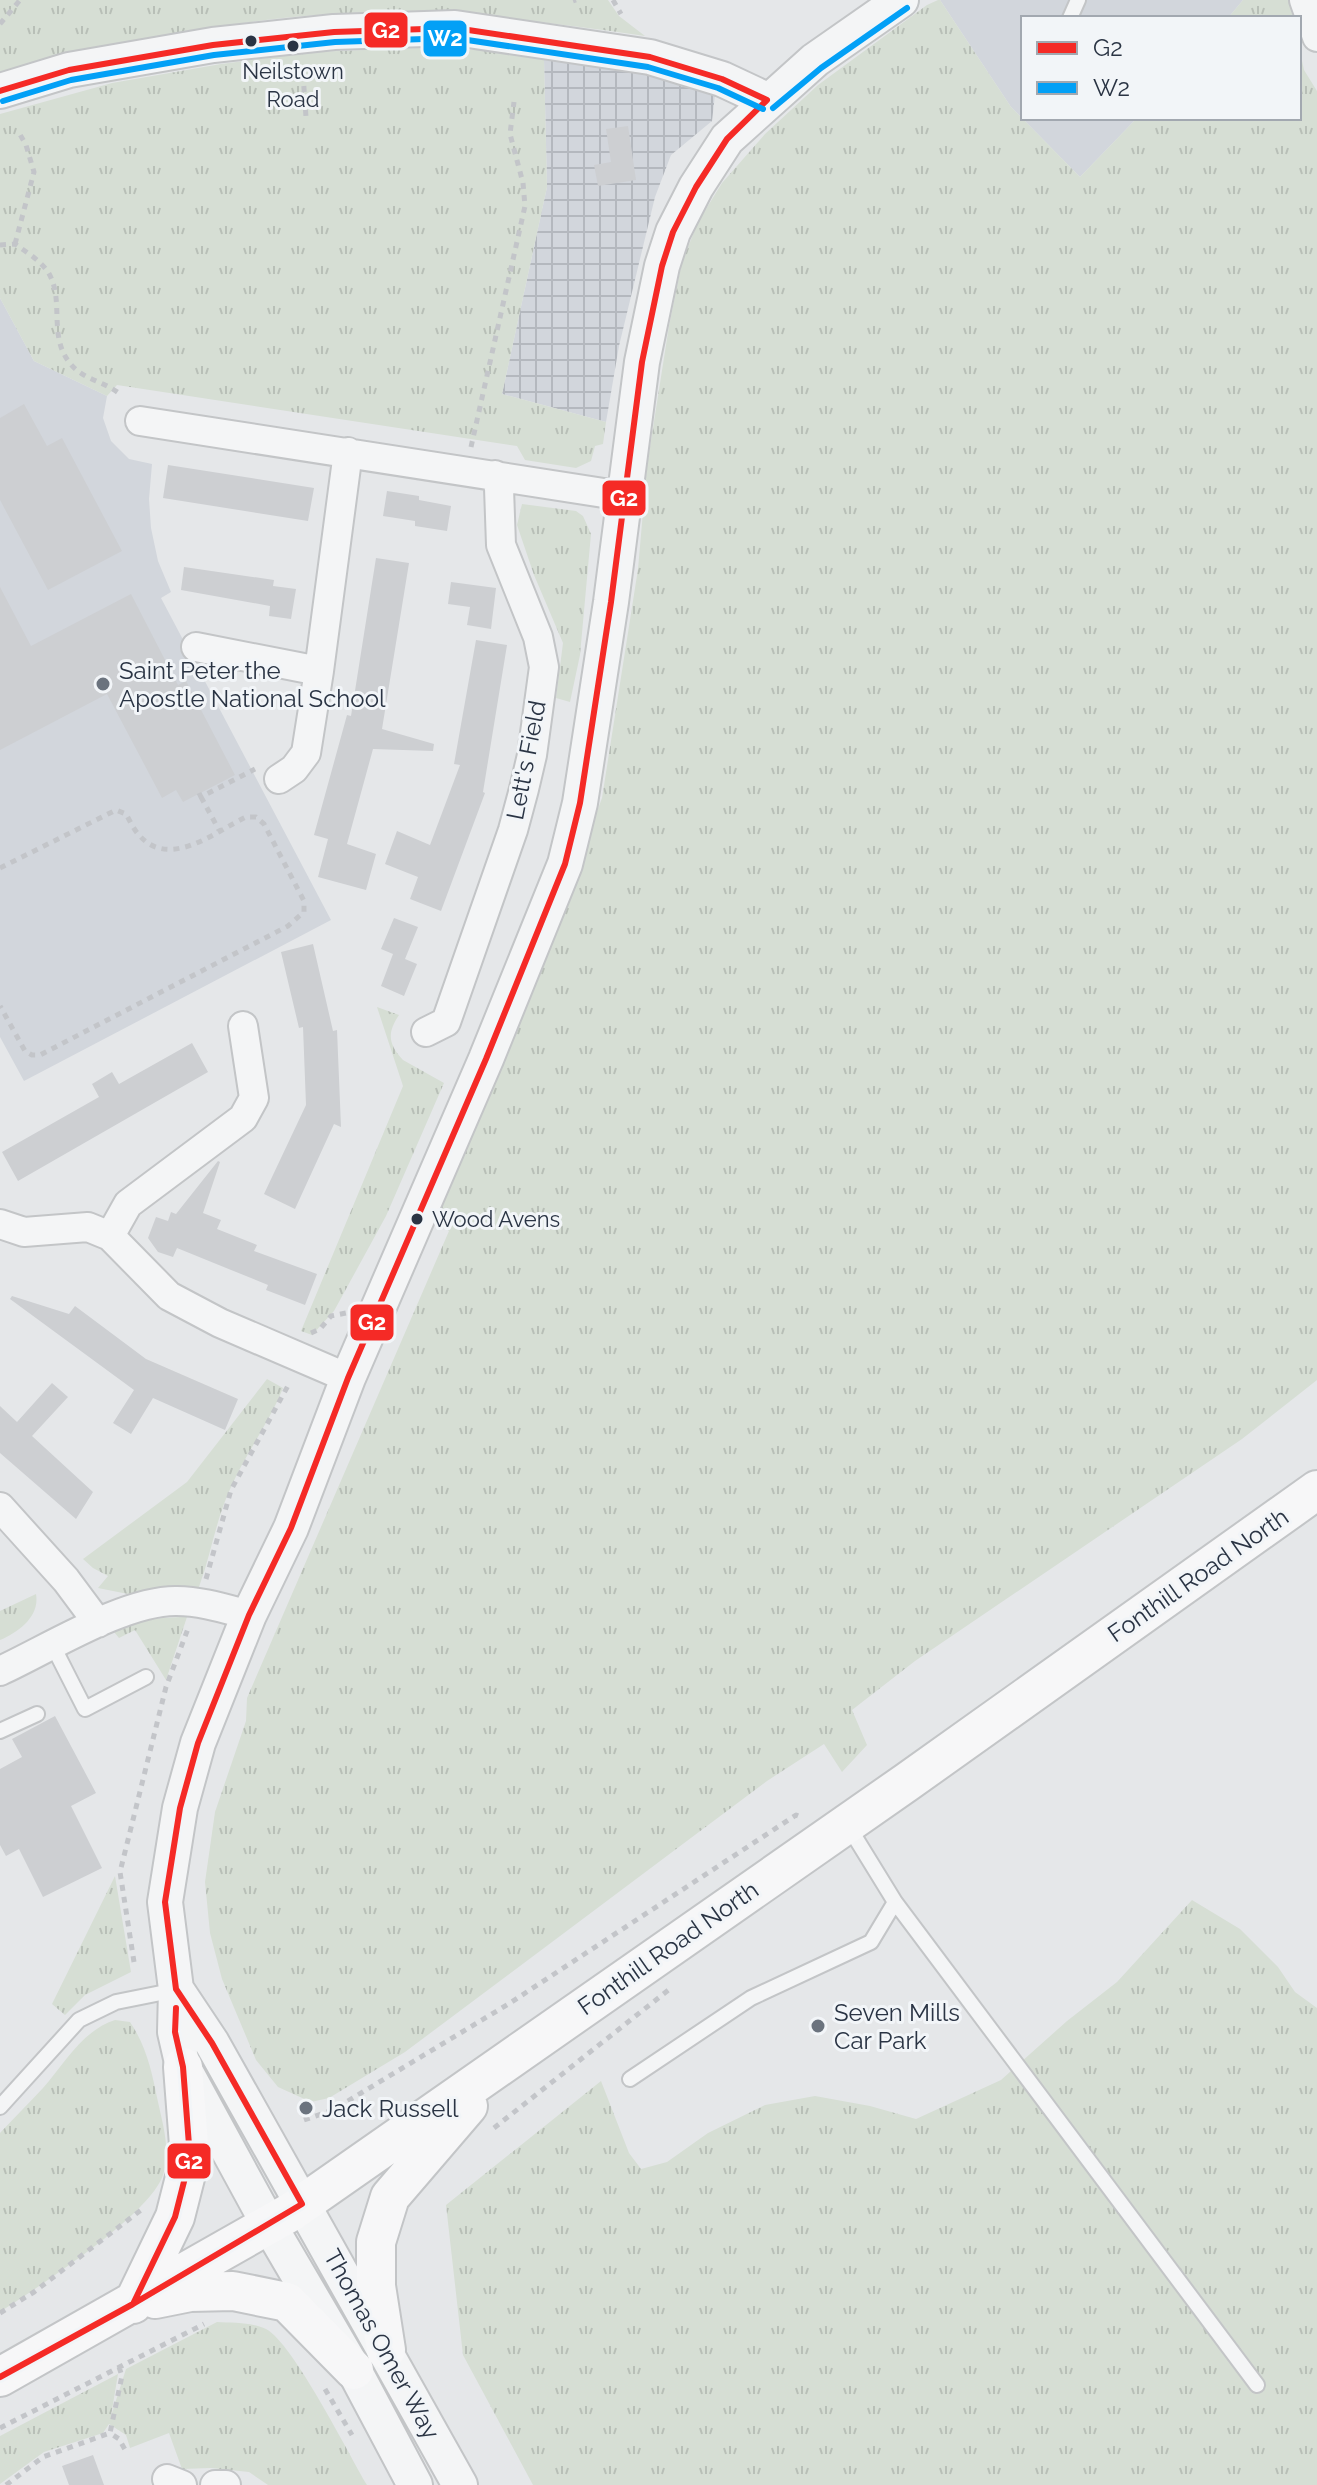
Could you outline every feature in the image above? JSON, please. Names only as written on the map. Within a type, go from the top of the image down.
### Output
[{"type":"main road","name":"Fonthill Road North","points":[[0,2377],[133,2304],[302,2204],[1317,1490]]},
{"type":"main road","points":[[386,2350],[376,2286],[376,2242],[390,2197],[516,2054]]},
{"type":"main road","points":[[133,2304],[175,2217],[190,2158],[183,2067]]},
{"type":"main road","points":[[133,2304],[190,2292],[233,2291],[287,2302],[340,2379]]},
{"type":"street","name":"Thomas Omer Way","points":[[415,2485],[340,2379],[269,2225],[183,2067],[175,2032],[176,1989],[165,1902],[180,1808],[198,1743],[249,1615],[291,1528],[348,1378],[565,864],[582,788],[611,602],[642,362],[662,266],[673,232],[696,187],[727,139],[815,60],[901,0]]},
{"type":"street","points":[[1304,0],[1317,37]]},
{"type":"street","points":[[0,91],[69,70],[213,45],[334,32],[455,28],[650,57],[722,79],[767,100]]},
{"type":"street","points":[[140,421],[623,496]]},
{"type":"street","points":[[267,773],[294,769],[306,753],[348,452]]},
{"type":"street","name":"Lett's Field","points":[[426,1032],[446,1022],[513,830],[532,755],[544,667],[538,637],[501,545],[499,488],[495,475]]},
{"type":"street","points":[[196,647],[319,671]]},
{"type":"street","points":[[110,1236],[128,1204],[243,1118],[254,1098],[243,1026]]},
{"type":"street","points":[[0,1224],[24,1232],[88,1227],[110,1236],[169,1296],[220,1323],[348,1378]]},
{"type":"street","points":[[0,1507],[66,1580],[98,1623]]},
{"type":"street","points":[[0,1671],[98,1623],[144,1605],[175,1600],[249,1615]]},
{"type":"street","name":"Thomas Omer Way","points":[[176,1989],[212,2043],[460,2485]]},
{"type":"street","points":[[215,2485],[226,2485]]},
{"type":"lane","points":[[53,1646],[85,1709],[146,1677]]},
{"type":"lane","points":[[0,1731],[37,1714]]},
{"type":"lane","points":[[846,1824],[895,1902],[1257,2385]]},
{"type":"lane","points":[[630,2079],[751,1998],[871,1942],[895,1902]]},
{"type":"lane","points":[[0,2107],[79,2020],[116,2002],[176,1989]]},
{"type":"path","points":[[0,24],[20,0]]},
{"type":"path","points":[[613,0],[621,14]]},
{"type":"path","points":[[303,74],[306,117]]},
{"type":"path","points":[[471,448],[525,206],[523,183],[510,134],[514,102]]},
{"type":"path","points":[[15,244],[34,172],[18,131]]},
{"type":"path","points":[[0,245],[15,244],[47,270],[55,287],[60,347],[68,362],[81,375],[113,388],[121,395]]},
{"type":"path","points":[[219,830],[200,795],[267,773]]},
{"type":"path","points":[[0,868],[116,810],[126,814],[138,835],[149,844],[166,850],[182,850],[246,817],[256,817],[264,824],[304,901],[304,912],[298,919],[40,1055],[25,1051],[0,1006]]},
{"type":"path","points":[[307,1335],[320,1329],[331,1316]]},
{"type":"path","points":[[134,1962],[120,1872],[166,1687],[198,1603],[231,1490],[290,1382]]},
{"type":"path","points":[[304,2120],[333,2110],[510,2003],[796,1815]]},
{"type":"path","points":[[493,2128],[678,1983]]},
{"type":"path","points":[[0,2313],[34,2292],[138,2214],[146,2204]]},
{"type":"path","points":[[0,2428],[212,2320]]},
{"type":"path","points":[[110,2433],[122,2376],[119,2367]]},
{"type":"path","points":[[340,2379],[357,2444]]},
{"type":"path","points":[[110,2433],[119,2439],[127,2453]]},
{"type":"path","points":[[6,2485],[43,2457],[110,2433]]},
{"type":"shaded area","points":[[940,0],[1243,0],[1230,16],[1021,16],[1021,117],[1011,107]]},
{"type":"shaded area","points":[[544,60],[650,71],[715,95],[712,121],[671,155],[655,197],[619,346],[606,422],[502,394],[547,187]]},
{"type":"shaded area","points":[[1024,120],[1135,120],[1080,177]]},
{"type":"shaded area","name":"Saint Peter the Apostle National School","points":[[0,298],[34,361],[107,396],[103,418],[111,441],[129,459],[152,464],[149,499],[151,528],[158,561],[171,592],[161,598],[331,920],[24,1081],[0,1037]]},
{"type":"green space","points":[[0,0],[608,0],[619,16],[645,36],[482,16],[400,13],[317,15],[197,30],[0,74]]},
{"type":"green space","points":[[940,0],[1021,120],[1080,177],[1135,120],[1301,120],[1301,56],[1304,70],[1317,91],[1317,1380],[1242,1439],[915,1661],[852,1710],[867,1745],[842,1772],[824,1744],[767,1781],[405,2052],[329,2098],[311,2102],[278,2087],[256,2060],[222,1979],[210,1933],[205,1882],[215,1812],[246,1721],[247,1698],[449,1231],[434,1219],[515,1031],[602,798],[638,569],[647,466],[669,326],[682,262],[698,222],[722,183],[765,134],[818,85],[927,5]]},
{"type":"green space","points":[[1243,0],[1289,0],[1293,16],[1230,16]]},
{"type":"green space","points":[[418,48],[485,50],[544,60],[547,187],[502,394],[606,422],[603,444],[595,446],[591,461],[576,468],[525,460],[517,446],[117,385],[107,396],[34,361],[0,298],[0,114],[112,83],[221,64],[312,52]]},
{"type":"green space","points":[[522,504],[576,511],[583,516],[591,534],[580,655],[570,702],[556,698],[563,643],[517,525]]},
{"type":"green space","points":[[377,1007],[399,1015],[392,1027],[391,1038],[394,1049],[403,1060],[444,1083],[386,1216],[334,1311],[312,1335],[301,1331],[403,1086]]},
{"type":"green space","points":[[267,1379],[283,1388],[226,1499],[199,1587],[169,1587],[128,1594],[98,1588],[108,1576],[83,1559],[187,1482]]},
{"type":"green space","points":[[36,1594],[35,1609],[27,1622],[0,1640],[0,1611]]},
{"type":"green space","points":[[187,1617],[166,1680],[135,1630],[119,1638],[114,1632],[149,1619]]},
{"type":"green space","points":[[115,1876],[131,1972],[85,1995],[65,2015],[52,2004]]},
{"type":"green space","points":[[1192,1900],[1240,1929],[1278,1967],[1295,1992],[1317,2008],[1317,2485],[533,2485],[463,2355],[446,2205],[601,2081],[629,2153],[641,2169],[667,2162],[708,2133],[765,2105],[815,2096],[870,2106],[916,2119],[1001,2080],[1067,2021],[1117,1982]]},
{"type":"green space","points":[[115,2020],[130,2022],[148,2060],[165,2138],[163,2175],[154,2191],[116,2229],[0,2312],[0,2133],[84,2039]]},
{"type":"green space","points":[[217,2322],[254,2325],[266,2329],[277,2338],[305,2376],[367,2485],[268,2485],[249,2472],[182,2469],[169,2433],[130,2448],[126,2435],[109,2424],[103,2433],[44,2452],[0,2484],[0,2436],[118,2374],[111,2416],[126,2369]]},
{"type":"building","points":[[628,126],[636,180],[598,186],[594,165],[611,162],[606,129]]},
{"type":"building","points":[[24,404],[47,446],[62,438],[122,551],[48,590],[0,500],[0,418]]},
{"type":"building","points":[[168,465],[314,488],[308,521],[163,498]]},
{"type":"building","points":[[387,491],[419,496],[419,500],[451,506],[447,531],[415,526],[415,521],[383,516]]},
{"type":"building","points":[[376,558],[409,563],[382,729],[434,744],[433,751],[373,749],[347,844],[376,854],[366,890],[318,877],[328,839],[314,835],[347,715],[351,716]]},
{"type":"building","points":[[184,567],[274,580],[273,586],[296,589],[291,619],[269,616],[270,606],[181,590]]},
{"type":"building","points":[[451,582],[496,588],[491,629],[467,625],[470,607],[448,604]]},
{"type":"building","points":[[0,587],[31,646],[131,594],[178,685],[186,681],[235,775],[183,802],[176,790],[162,798],[107,694],[0,750]]},
{"type":"building","points":[[476,640],[507,645],[485,793],[441,911],[410,899],[418,877],[385,864],[397,831],[430,845],[460,765],[454,764]]},
{"type":"building","points":[[394,918],[418,927],[405,959],[417,964],[404,996],[381,986],[393,954],[381,949]]},
{"type":"building","points":[[313,944],[333,1031],[337,1030],[341,1127],[334,1124],[295,1209],[264,1194],[306,1105],[303,1027],[299,1028],[281,952]]},
{"type":"building","points":[[192,1043],[208,1072],[18,1181],[2,1152],[99,1097],[92,1084],[112,1072],[119,1084]]},
{"type":"building","points":[[218,1161],[203,1213],[221,1220],[217,1229],[257,1245],[254,1251],[317,1274],[305,1305],[266,1290],[268,1285],[177,1248],[173,1257],[158,1252],[148,1238],[156,1217],[168,1221],[171,1212],[176,1214]]},
{"type":"building","points":[[12,1296],[69,1314],[75,1306],[146,1359],[238,1399],[225,1430],[153,1398],[131,1434],[113,1423],[134,1390],[10,1299]]},
{"type":"building","points":[[52,1383],[68,1397],[32,1436],[93,1492],[76,1519],[0,1453],[0,1406],[17,1422]]},
{"type":"building","points":[[55,1716],[96,1793],[71,1806],[102,1868],[43,1897],[19,1849],[6,1856],[0,1845],[0,1769],[22,1757],[12,1739]]},
{"type":"building","points":[[93,2455],[104,2485],[69,2485],[62,2466]]},
{"type":"transit line","name":"W2","points":[[773,108],[821,68],[907,8]]},
{"type":"transit line","name":"G2","points":[[0,91],[69,70],[213,45],[334,32],[455,28],[650,57],[722,79],[767,100]]},
{"type":"transit line","name":"W2","points":[[3,101],[71,80],[214,55],[335,42],[454,38],[648,67],[718,88],[763,109]]},
{"type":"transit line","name":"G2","points":[[0,2377],[133,2304],[302,2204],[212,2043],[176,1989],[165,1902],[180,1808],[198,1743],[249,1615],[291,1528],[348,1378],[486,1059],[565,864],[580,803],[611,602],[642,362],[662,266],[673,232],[696,187],[727,139],[767,100]]},
{"type":"transit line","name":"G2","points":[[133,2304],[175,2217],[190,2158],[183,2067],[175,2032],[176,2008]]},
{"type":"place","name":"Neilstown Road","points":[[293,46]]},
{"type":"place","name":"Saint Peter the Apostle National School","points":[[103,684]]},
{"type":"place","name":"Wood Avens","points":[[417,1219]]},
{"type":"place","name":"Seven Mills Car Park","points":[[818,2026]]},
{"type":"place","name":"Jack Russell","points":[[306,2108]]}]
